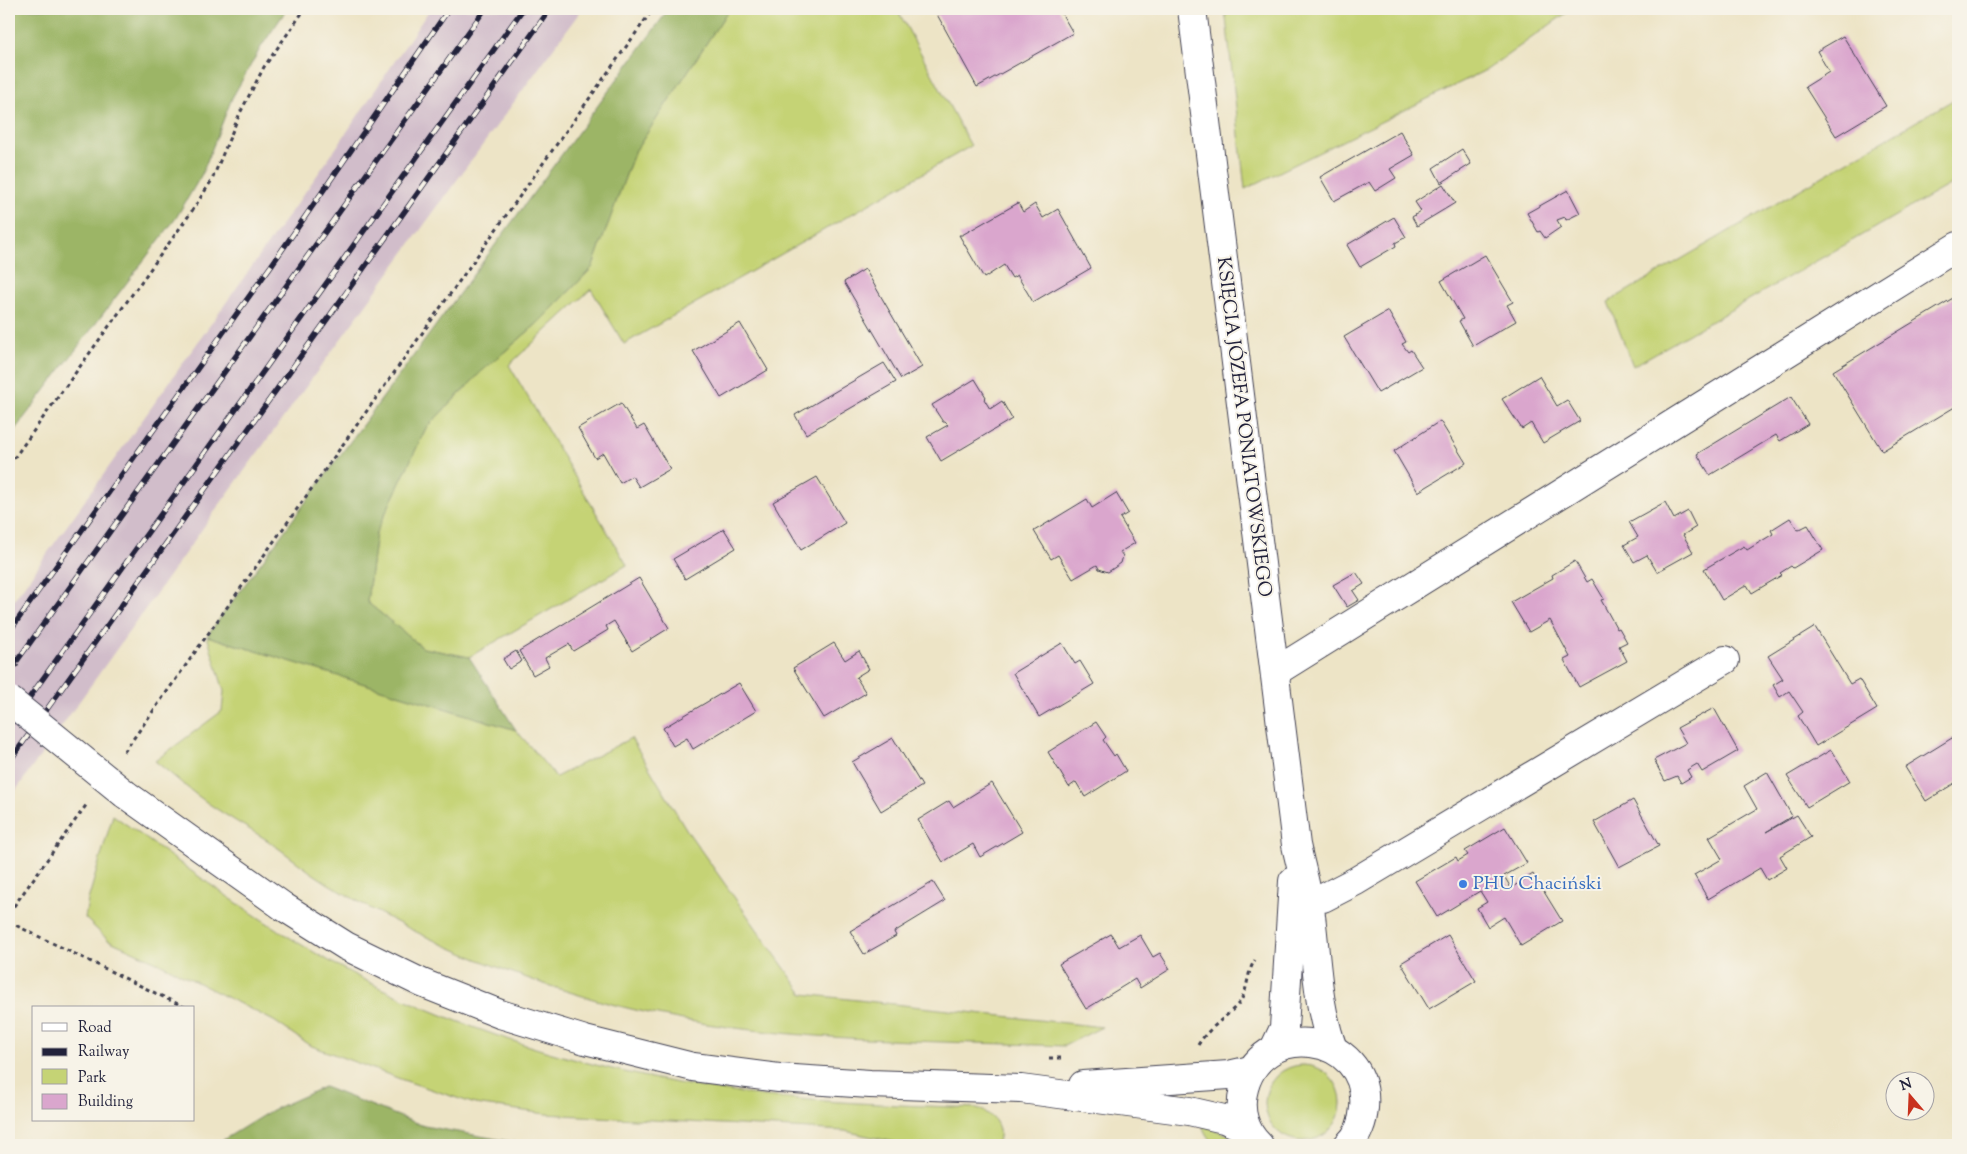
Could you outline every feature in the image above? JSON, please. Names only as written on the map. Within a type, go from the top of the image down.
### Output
[{"type":"street","name":"KSIĘCIA JÓZEFA PONIATOWSKIEGO","points":[[1192,9],[1296,844],[1300,899],[1324,1025],[1333,1049]]},
{"type":"street","points":[[1275,672],[1958,246]]},
{"type":"street","points":[[1300,899],[1323,898],[1356,881],[1725,660]]},
{"type":"street","points":[[9,700],[124,794],[284,908],[346,946],[422,983],[500,1014],[585,1040],[693,1067],[797,1079],[870,1084],[1021,1089],[1189,1111],[1224,1119],[1253,1137]]},
{"type":"street","name":"KSIĘCIA JÓZEFA PONIATOWSKIEGO","points":[[1274,1049],[1284,1028],[1300,899]]},
{"type":"street","points":[[1253,1137],[1242,1114],[1245,1083],[1251,1070],[1261,1058],[1274,1049],[1288,1043],[1319,1043],[1333,1049],[1346,1059],[1356,1070],[1362,1084],[1365,1100],[1364,1115],[1359,1130],[1350,1144]]},
{"type":"street","points":[[1021,1089],[1229,1075],[1251,1070]]},
{"type":"path","points":[[9,466],[190,214],[212,180],[240,113],[264,67],[305,9]]},
{"type":"path","points":[[122,755],[653,9]]},
{"type":"path","points":[[9,913],[88,802]]},
{"type":"path","points":[[9,922],[182,1006]]},
{"type":"path","points":[[1195,1049],[1203,1036],[1240,1002],[1246,990]]},
{"type":"shaded area","points":[[430,9],[582,9],[218,507],[9,800],[9,607],[330,157]]},
{"type":"green space","points":[[9,9],[287,9],[261,47],[232,98],[202,174],[176,218],[14,431],[9,430]]},
{"type":"green space","points":[[669,9],[729,9],[634,153],[592,268],[538,323],[482,371],[426,428],[376,533],[367,602],[423,648],[469,657],[516,730],[207,636]]},
{"type":"green space","points":[[729,9],[897,9],[971,146],[624,344],[591,289],[509,365],[627,565],[469,657],[423,648],[367,602],[376,533],[426,428],[482,371],[538,323],[592,268],[634,153]]},
{"type":"green space","points":[[1225,9],[1572,9],[1488,69],[1245,189]]},
{"type":"green space","points":[[1958,97],[1958,180],[1633,366],[1608,302]]},
{"type":"green space","points":[[207,636],[516,730],[556,777],[631,738],[688,832],[803,994],[1102,1027],[1064,1046],[840,1038],[751,1030],[658,1015],[608,1003],[559,989],[462,953],[370,908],[327,883],[267,840],[209,804],[155,761],[222,711],[224,691]]},
{"type":"green space","points":[[113,815],[231,899],[323,958],[400,997],[447,1017],[546,1051],[648,1077],[699,1087],[805,1100],[977,1108],[988,1114],[996,1122],[999,1132],[997,1145],[908,1145],[845,1131],[546,1114],[475,1104],[309,1045],[274,1021],[161,964],[108,940],[85,918],[88,900]]},
{"type":"green space","points":[[1303,1065],[1317,1068],[1330,1076],[1338,1089],[1341,1103],[1338,1117],[1330,1130],[1317,1138],[1303,1141],[1289,1138],[1276,1130],[1268,1117],[1265,1103],[1268,1089],[1276,1076],[1289,1068]]},
{"type":"green space","points":[[324,1087],[424,1126],[530,1145],[215,1145],[272,1110]]},
{"type":"green space","points":[[1202,1125],[1229,1135],[1241,1145],[1217,1144],[1209,1138]]},
{"type":"building","points":[[934,9],[987,9],[988,11],[991,9],[1059,9],[1073,33],[977,87]]},
{"type":"building","points":[[1843,36],[1886,106],[1836,136],[1805,87],[1829,72],[1817,51]]},
{"type":"building","points":[[1400,131],[1414,155],[1390,169],[1396,178],[1375,191],[1369,182],[1334,201],[1320,177]]},
{"type":"building","points":[[1462,149],[1471,164],[1441,183],[1433,168]]},
{"type":"building","points":[[1443,184],[1455,203],[1417,226],[1412,217],[1421,211],[1415,202]]},
{"type":"building","points":[[1568,190],[1580,213],[1566,220],[1565,217],[1557,220],[1561,227],[1545,238],[1540,231],[1538,232],[1527,213]]},
{"type":"building","points":[[1018,203],[1023,212],[1035,204],[1043,218],[1058,209],[1091,268],[1033,302],[1017,275],[1012,278],[1004,265],[984,278],[959,235]]},
{"type":"building","points":[[1394,217],[1406,237],[1395,243],[1396,246],[1360,267],[1347,245]]},
{"type":"building","points":[[1485,255],[1513,302],[1507,305],[1516,321],[1473,346],[1459,321],[1463,319],[1441,281]]},
{"type":"building","points":[[865,269],[922,367],[901,379],[844,282]]},
{"type":"building","points":[[1958,295],[1958,405],[1882,451],[1833,371]]},
{"type":"building","points":[[1388,311],[1406,342],[1402,344],[1408,352],[1411,350],[1422,367],[1378,393],[1344,337]]},
{"type":"building","points":[[740,323],[768,370],[721,398],[693,351]]},
{"type":"building","points":[[884,363],[896,382],[806,434],[795,415]]},
{"type":"building","points":[[1539,376],[1557,406],[1567,400],[1580,421],[1543,443],[1531,423],[1522,429],[1502,399]]},
{"type":"building","points":[[975,379],[986,397],[984,399],[990,409],[1002,401],[1012,419],[941,461],[927,437],[948,425],[943,422],[932,405]]},
{"type":"building","points":[[1791,397],[1808,424],[1780,441],[1776,435],[1710,475],[1697,454]]},
{"type":"building","points":[[621,403],[637,429],[644,425],[670,469],[639,487],[632,476],[620,483],[603,453],[595,458],[578,428]]},
{"type":"building","points":[[1440,421],[1466,463],[1418,492],[1394,451]]},
{"type":"building","points":[[817,477],[845,523],[801,550],[773,502]]},
{"type":"building","points":[[1116,493],[1128,513],[1120,518],[1135,543],[1120,552],[1123,556],[1121,563],[1108,572],[1099,569],[1097,565],[1073,579],[1058,555],[1051,559],[1034,531],[1087,499],[1092,508]]},
{"type":"building","points":[[1665,502],[1674,519],[1688,511],[1696,527],[1683,535],[1693,552],[1657,572],[1647,555],[1634,562],[1624,545],[1638,537],[1629,522]]},
{"type":"building","points":[[1790,518],[1798,530],[1808,525],[1823,550],[1793,568],[1791,566],[1780,573],[1782,575],[1752,593],[1747,585],[1722,600],[1704,569],[1744,546],[1747,550],[1773,534],[1771,530]]},
{"type":"building","points":[[724,529],[736,548],[685,579],[673,559]]},
{"type":"building","points":[[1575,561],[1587,582],[1592,579],[1604,599],[1601,600],[1617,629],[1619,628],[1627,642],[1619,646],[1627,661],[1579,687],[1564,660],[1570,657],[1550,620],[1529,632],[1511,602],[1553,578],[1552,575]]},
{"type":"building","points":[[1356,572],[1364,584],[1353,591],[1359,600],[1347,607],[1333,585]]},
{"type":"building","points":[[639,578],[669,628],[632,651],[614,621],[606,626],[608,630],[573,651],[569,644],[545,658],[549,666],[533,675],[519,651]]},
{"type":"building","points":[[1815,627],[1850,684],[1859,679],[1877,709],[1816,746],[1798,716],[1803,712],[1789,691],[1780,697],[1773,685],[1783,679],[1768,656]]},
{"type":"building","points":[[834,643],[845,660],[859,651],[869,669],[856,677],[866,693],[824,718],[793,668]]},
{"type":"building","points":[[1062,643],[1075,664],[1080,661],[1094,684],[1039,717],[1013,673]]},
{"type":"building","points":[[516,651],[522,661],[509,669],[503,659]]},
{"type":"building","points":[[739,683],[756,711],[693,749],[687,738],[673,746],[663,728]]},
{"type":"building","points":[[1714,708],[1738,751],[1702,772],[1697,764],[1687,770],[1691,777],[1681,783],[1677,776],[1665,781],[1654,760],[1686,743],[1677,728]]},
{"type":"building","points":[[1096,722],[1106,737],[1103,740],[1114,756],[1116,754],[1126,771],[1085,797],[1076,782],[1069,787],[1048,752]]},
{"type":"building","points":[[893,738],[922,786],[881,811],[852,762]]},
{"type":"building","points":[[1952,738],[1958,749],[1958,781],[1926,801],[1905,767]]},
{"type":"building","points":[[1831,750],[1850,781],[1807,807],[1787,776]]},
{"type":"building","points":[[1767,772],[1792,816],[1766,832],[1797,815],[1811,837],[1780,856],[1787,868],[1767,880],[1760,868],[1708,899],[1694,875],[1722,859],[1709,837],[1757,809],[1744,786]]},
{"type":"building","points":[[992,783],[1022,832],[980,857],[973,844],[943,862],[918,820],[949,801],[953,807]]},
{"type":"building","points":[[1633,800],[1659,846],[1619,867],[1594,822]]},
{"type":"building","name":"PHU Chaciński","points":[[1505,827],[1527,863],[1504,876],[1511,888],[1533,874],[1562,921],[1521,946],[1504,917],[1488,927],[1477,908],[1487,902],[1480,891],[1437,917],[1415,881],[1456,857],[1458,861],[1468,855],[1465,851]]},
{"type":"building","points":[[933,882],[945,901],[894,932],[896,936],[864,954],[850,931]]},
{"type":"building","points":[[1111,934],[1119,947],[1140,935],[1153,957],[1160,953],[1170,969],[1140,988],[1135,979],[1086,1009],[1059,964]]},
{"type":"building","points":[[1448,935],[1476,981],[1429,1009],[1401,963]]},
{"type":"railway","points":[[9,632],[273,263],[449,9]]},
{"type":"railway","points":[[9,672],[485,9]]},
{"type":"railway","points":[[9,726],[523,9]]},
{"type":"railway","points":[[9,762],[550,9]]},
{"type":"place","name":"PHU Chaciński","points":[[1463,884]]}]
